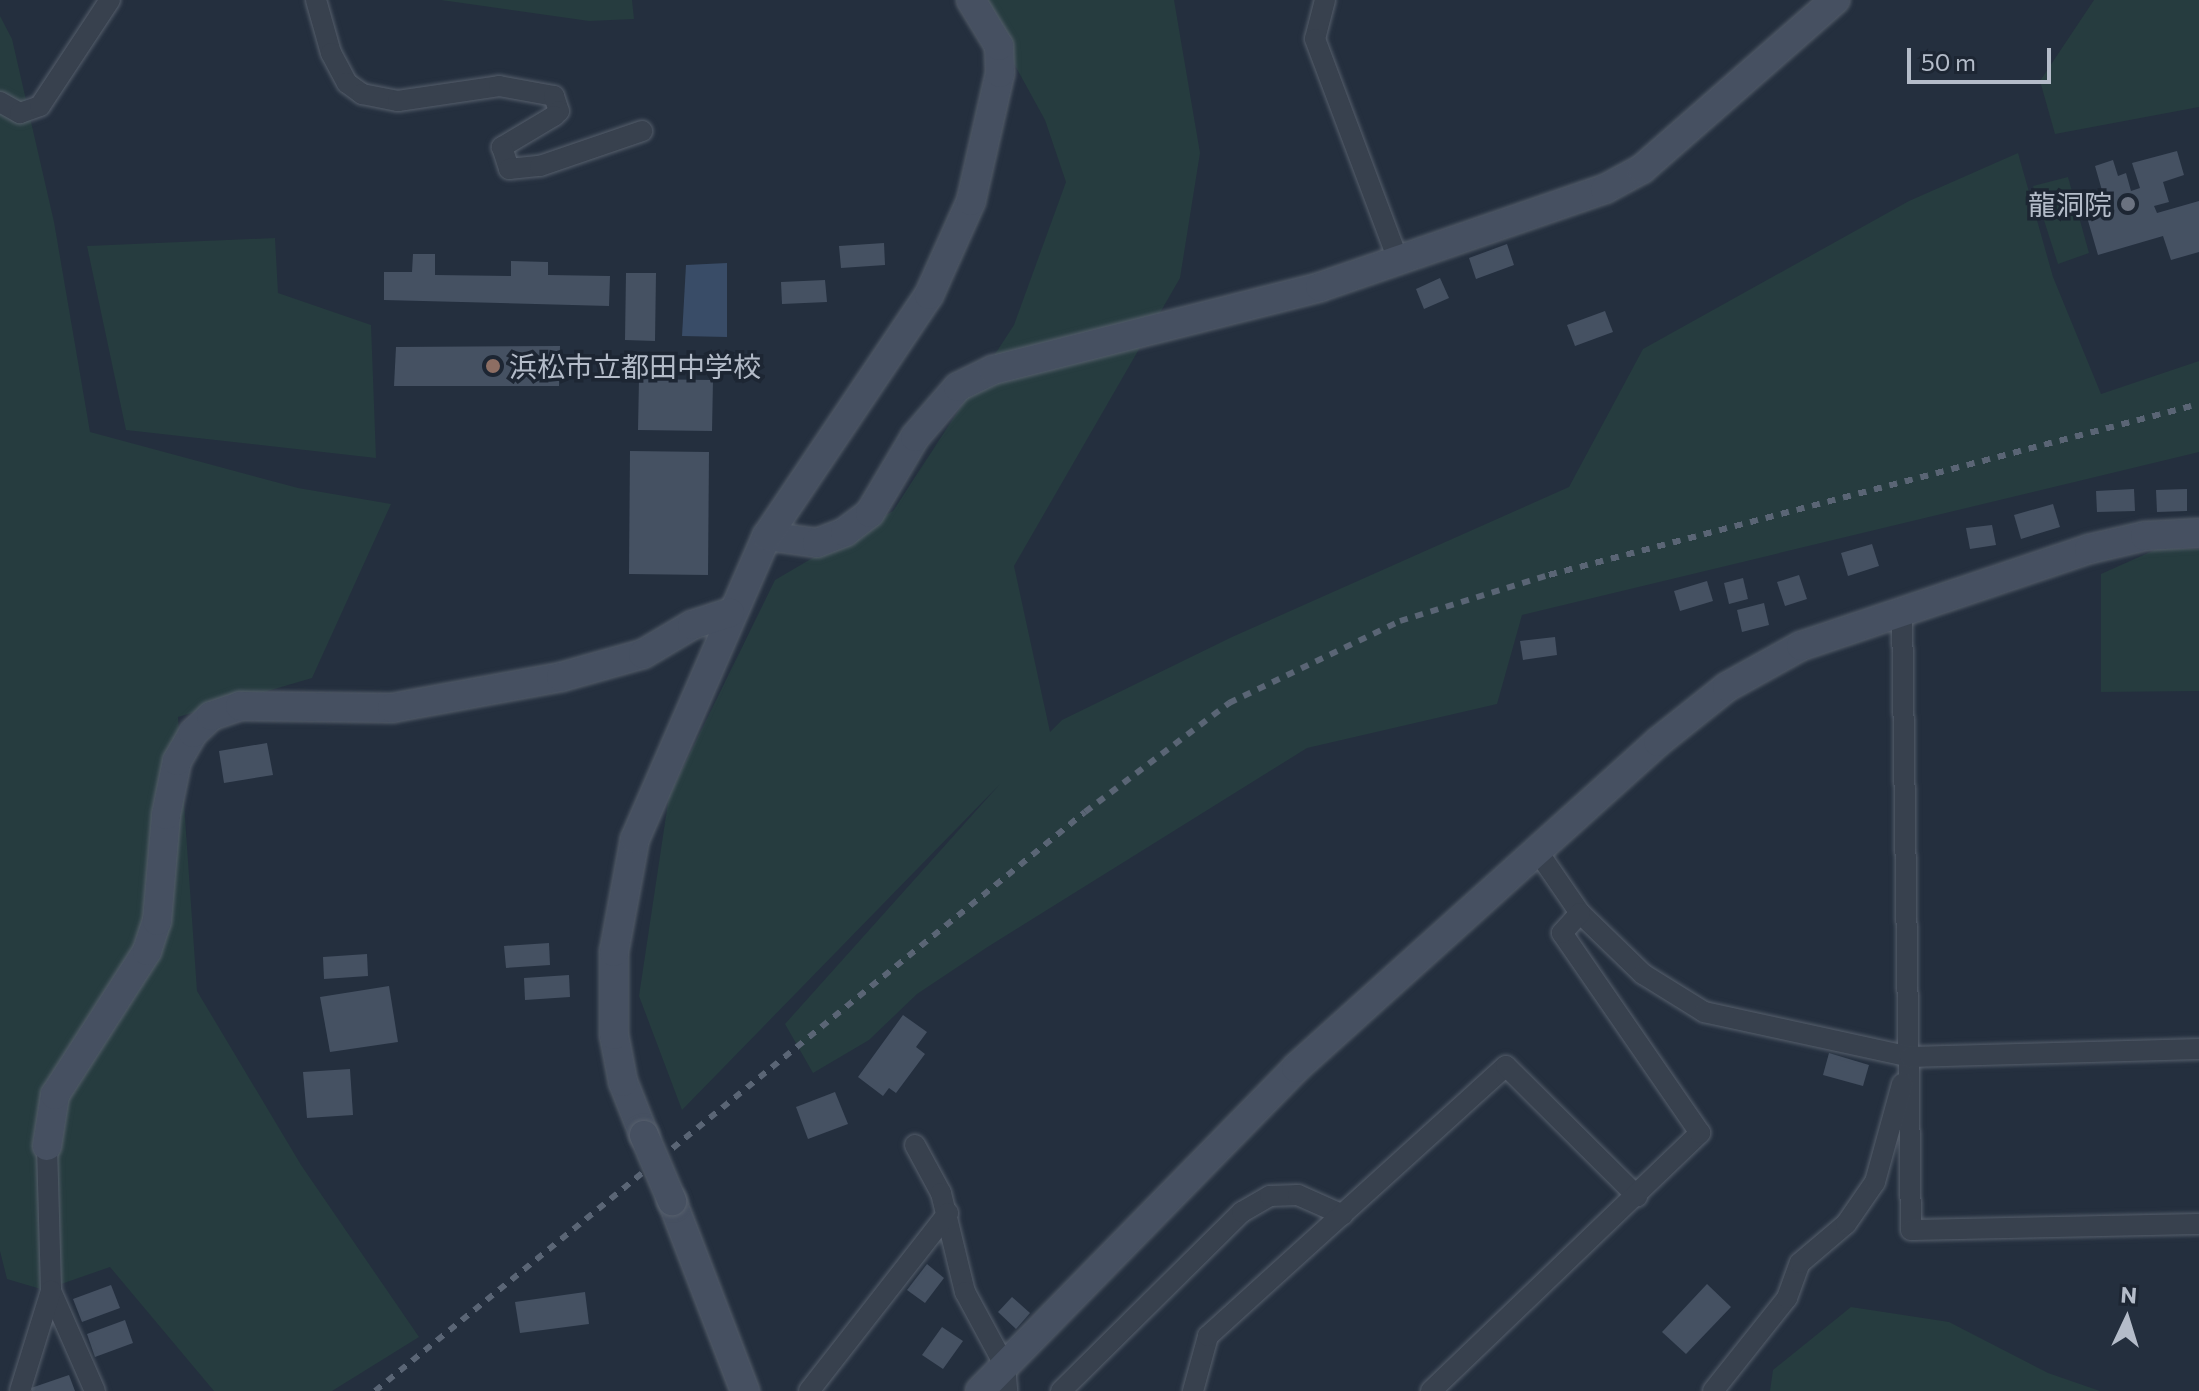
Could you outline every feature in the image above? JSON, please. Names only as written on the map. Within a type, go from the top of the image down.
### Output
[{"type":"street","points":[[0,102],[20,113],[40,106],[110,0]]},
{"type":"street","points":[[316,0],[331,53],[347,83],[362,94],[398,101],[499,86],[554,96],[559,111],[554,116],[502,147],[509,169],[540,166],[642,131]]},
{"type":"street","points":[[742,1384],[623,1082],[614,1035],[614,952],[635,839],[730,613],[767,536],[929,295],[971,201],[1000,73],[999,46],[971,0]]},
{"type":"street","points":[[1325,0],[1315,39],[1399,262]]},
{"type":"street","points":[[767,536],[817,543],[845,532],[870,513],[915,437],[958,387],[993,370],[1399,262],[1605,189],[1642,169],[1835,0]]},
{"type":"street","points":[[980,1391],[1006,1378],[1296,1068],[1727,687],[1801,646],[2089,549],[2145,536],[2199,533]]},
{"type":"street","points":[[1902,611],[1911,1230],[2199,1224]]},
{"type":"street","points":[[20,1391],[51,1291],[47,1146],[55,1095],[147,951],[157,921],[166,815],[177,761],[193,733],[211,716],[240,706],[392,708],[561,677],[631,659],[692,625],[730,613]]},
{"type":"street","points":[[1538,852],[1580,913],[1643,974],[1695,1008],[1910,1057],[2199,1049]]},
{"type":"street","points":[[1431,1391],[1700,1133],[1562,933],[1580,913]]},
{"type":"street","points":[[1713,1391],[1787,1298],[1800,1263],[1846,1224],[1875,1182],[1910,1057]]},
{"type":"street","points":[[1193,1391],[1208,1336],[1506,1066],[1637,1196]]},
{"type":"street","points":[[915,1145],[948,1213],[965,1292],[1006,1378]]},
{"type":"street","points":[[1061,1391],[1242,1212],[1270,1196],[1298,1195],[1343,1215]]},
{"type":"street","points":[[809,1391],[948,1213]]},
{"type":"street","points":[[51,1291],[95,1391]]},
{"type":"green space","points":[[441,0],[632,0],[634,19],[589,21]]},
{"type":"green space","points":[[979,0],[1174,0],[1200,153],[1180,278],[1014,566],[1050,732],[1062,720],[1232,637],[1569,487],[1643,349],[1909,201],[2018,153],[2053,277],[2101,394],[2199,361],[2199,452],[1522,615],[1497,704],[1307,748],[986,948],[917,994],[869,1040],[813,1073],[785,1024],[1000,784],[682,1110],[639,996],[669,796],[775,580],[893,511],[1014,325],[1066,182],[1045,120]]},
{"type":"green space","points":[[2094,0],[2199,0],[2199,107],[2055,134],[2040,81]]},
{"type":"green space","points":[[0,16],[12,39],[54,222],[90,432],[298,488],[391,504],[312,678],[178,717],[197,991],[301,1165],[419,1337],[332,1391],[214,1391],[110,1267],[44,1290],[7,1279],[0,1251]]},
{"type":"green space","points":[[2068,177],[2089,253],[2058,264],[2033,186]]},
{"type":"green space","points":[[275,238],[278,293],[371,325],[376,458],[126,430],[87,246]]},
{"type":"green space","points":[[2157,549],[2199,549],[2199,691],[2101,692],[2101,574]]},
{"type":"green space","points":[[1851,1307],[1949,1322],[2048,1373],[2100,1391],[1770,1391],[1773,1370]]},
{"type":"water","points":[[727,263],[727,337],[682,336],[686,265]]},
{"type":"building","name":"龍洞院","points":[[2177,151],[2184,175],[2163,182],[2169,202],[2154,206],[2157,213],[2199,201],[2199,252],[2171,260],[2163,236],[2098,255],[2084,207],[2105,201],[2095,166],[2113,160],[2118,176],[2126,173],[2131,191],[2140,188],[2132,163]]},
{"type":"building","points":[[884,243],[885,265],[841,268],[839,246]]},
{"type":"building","points":[[1507,244],[1514,265],[1476,279],[1469,258]]},
{"type":"building","points":[[413,254],[435,254],[435,275],[511,276],[511,261],[548,262],[548,275],[610,276],[609,306],[384,300],[384,272],[412,272]]},
{"type":"building","points":[[626,273],[656,273],[655,341],[625,340]]},
{"type":"building","points":[[1440,278],[1449,298],[1424,309],[1416,289]]},
{"type":"building","points":[[825,280],[827,302],[782,304],[781,282]]},
{"type":"building","points":[[1605,311],[1613,332],[1575,346],[1567,325]]},
{"type":"building","points":[[560,346],[559,386],[394,386],[396,347]]},
{"type":"building","points":[[639,379],[713,380],[712,431],[638,430]]},
{"type":"building","points":[[630,451],[709,452],[708,575],[629,574]]},
{"type":"building","points":[[2134,489],[2135,511],[2097,512],[2096,491]]},
{"type":"building","points":[[2187,489],[2187,511],[2157,512],[2156,490]]},
{"type":"building","points":[[2053,504],[2060,527],[2021,539],[2014,515]]},
{"type":"building","points":[[1992,525],[1996,545],[1970,549],[1966,528]]},
{"type":"building","points":[[1872,544],[1879,566],[1848,576],[1841,553]]},
{"type":"building","points":[[1799,575],[1807,599],[1785,606],[1777,582]]},
{"type":"building","points":[[1743,578],[1748,599],[1729,604],[1724,583]]},
{"type":"building","points":[[1707,581],[1713,601],[1680,611],[1674,591]]},
{"type":"building","points":[[1764,603],[1769,625],[1742,632],[1737,610]]},
{"type":"building","points":[[1555,637],[1557,655],[1523,660],[1520,641]]},
{"type":"building","points":[[267,743],[273,775],[224,783],[219,751]]},
{"type":"building","points":[[549,943],[550,965],[506,968],[504,946]]},
{"type":"building","points":[[367,954],[368,976],[324,979],[323,957]]},
{"type":"building","points":[[569,975],[570,997],[525,1000],[524,978]]},
{"type":"building","points":[[389,986],[398,1042],[330,1052],[320,997]]},
{"type":"building","points":[[903,1015],[927,1032],[916,1047],[925,1054],[896,1093],[889,1088],[883,1096],[858,1077]]},
{"type":"building","points":[[1829,1053],[1869,1065],[1863,1086],[1823,1075]]},
{"type":"building","points":[[350,1069],[353,1115],[307,1118],[303,1072]]},
{"type":"building","points":[[835,1092],[848,1124],[808,1139],[796,1107]]},
{"type":"building","points":[[927,1264],[944,1278],[925,1303],[907,1290]]},
{"type":"building","points":[[1707,1284],[1731,1307],[1686,1354],[1662,1332]]},
{"type":"building","points":[[111,1285],[120,1308],[82,1322],[73,1299]]},
{"type":"building","points":[[585,1292],[589,1324],[520,1333],[515,1302]]},
{"type":"building","points":[[1012,1297],[1030,1313],[1016,1329],[998,1312]]},
{"type":"building","points":[[125,1320],[133,1343],[95,1357],[87,1334]]},
{"type":"building","points":[[942,1327],[963,1341],[943,1369],[922,1355]]},
{"type":"building","points":[[69,1375],[75,1391],[32,1391],[31,1388]]},
{"type":"railway","points":[[375,1391],[1085,812],[1229,703],[1400,621],[1549,575],[2199,404]]},
{"type":"place","name":"龍洞院","points":[[2128,204]]},
{"type":"place","name":"浜松市立都田中学校","points":[[493,366]]}]
